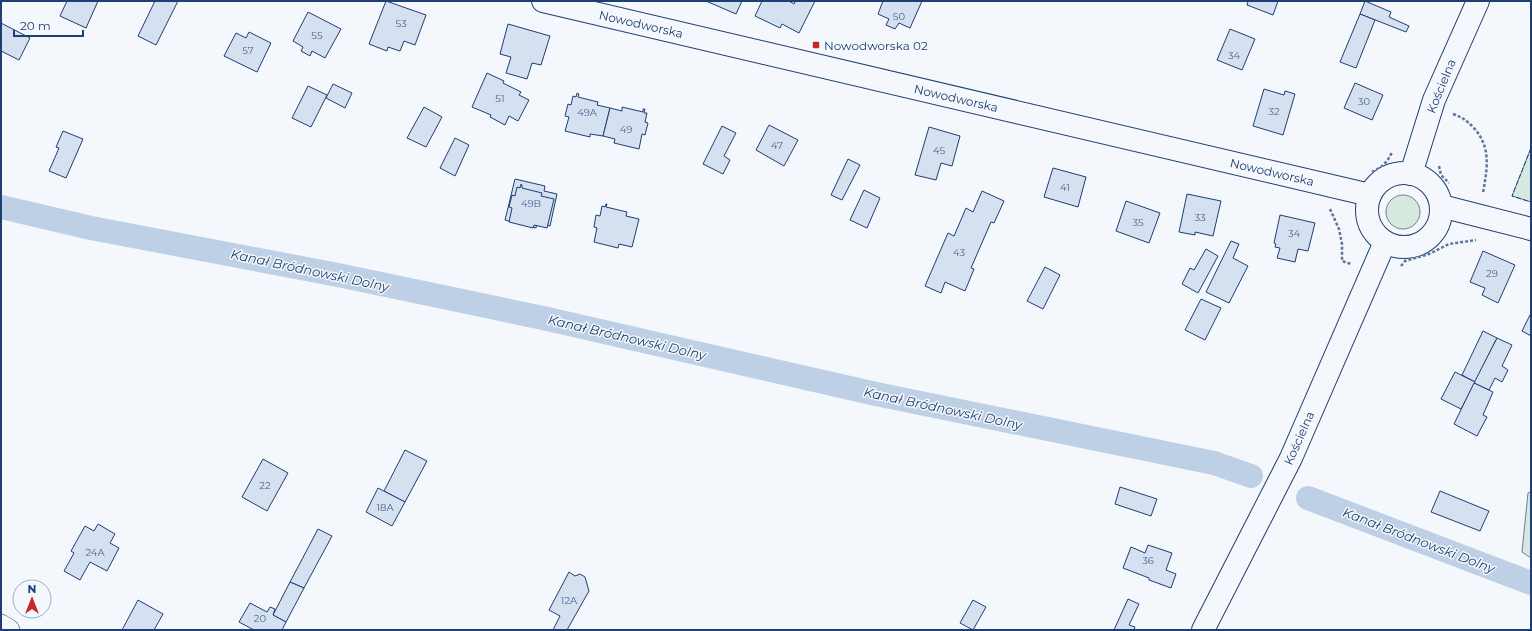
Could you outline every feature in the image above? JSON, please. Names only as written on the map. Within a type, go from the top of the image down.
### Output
[{"type":"main road","name":"Nowodworska","points":[[543,1],[1370,195]]},
{"type":"main road","name":"Kościelna","points":[[1411,174],[1434,100],[1478,1]]},
{"type":"main road","points":[[1398,174],[1411,174],[1421,177],[1430,184],[1435,191],[1440,206],[1439,221],[1432,233],[1419,244],[1399,247],[1385,242],[1376,234],[1368,222],[1367,206],[1370,195],[1376,185],[1385,178],[1398,174]]},
{"type":"main road","points":[[1440,206],[1531,229]]},
{"type":"main road","name":"Kościelna","points":[[1203,630],[1291,458],[1385,242]]},
{"type":"street","points":[[1,625],[9,630]]},
{"type":"path","points":[[1400,266],[1405,262],[1429,254],[1449,244],[1478,240],[1482,197],[1487,170],[1485,145],[1476,131],[1463,118],[1448,113]]},
{"type":"path","points":[[1371,173],[1380,168],[1390,158],[1392,151]]},
{"type":"path","points":[[1438,162],[1441,175],[1450,185]]},
{"type":"path","points":[[1337,187],[1330,210],[1339,229],[1342,244],[1342,261],[1371,272]]},
{"type":"shaded area","points":[[1531,148],[1531,202],[1512,196]]},
{"type":"shaded area","points":[[1400,195],[1406,195],[1410,196],[1417,202],[1420,212],[1419,219],[1413,226],[1406,229],[1400,229],[1396,228],[1389,222],[1386,215],[1386,209],[1387,205],[1393,198]]},
{"type":"shaded area","points":[[1531,492],[1531,558],[1522,552],[1528,493]]},
{"type":"building","points":[[67,1],[98,1],[86,28],[60,16]]},
{"type":"building","points":[[155,1],[178,1],[156,45],[138,36]]},
{"type":"building","points":[[386,1],[426,15],[415,45],[404,41],[400,51],[388,47],[387,51],[369,44]]},
{"type":"building","points":[[706,1],[742,1],[736,14]]},
{"type":"building","points":[[762,1],[789,1],[794,4],[795,1],[815,1],[799,33],[782,24],[780,28],[755,16]]},
{"type":"building","points":[[883,1],[922,1],[910,28],[899,23],[895,29],[886,25],[889,19],[878,14]]},
{"type":"building","points":[[1248,1],[1278,1],[1273,15],[1247,5]]},
{"type":"building","points":[[1365,1],[1391,12],[1389,17],[1409,26],[1406,32],[1360,14]]},
{"type":"building","points":[[308,12],[341,29],[325,58],[312,51],[310,56],[301,51],[303,47],[293,41]]},
{"type":"building","points":[[1360,14],[1375,20],[1356,68],[1340,62]]},
{"type":"building","points":[[1,23],[30,38],[19,60],[1,51]]},
{"type":"building","points":[[508,24],[550,36],[541,65],[532,63],[527,79],[506,73],[511,57],[500,54]]},
{"type":"building","points":[[1230,29],[1255,39],[1242,70],[1217,60]]},
{"type":"building","points":[[249,32],[271,43],[257,72],[224,56],[236,33],[246,38]]},
{"type":"building","points":[[487,73],[504,81],[503,83],[521,92],[519,95],[529,100],[518,121],[509,116],[505,125],[490,117],[491,115],[472,107]]},
{"type":"building","points":[[1355,83],[1383,95],[1372,120],[1344,108]]},
{"type":"building","points":[[333,84],[352,93],[345,108],[326,98]]},
{"type":"building","points":[[308,86],[327,95],[311,127],[292,118]]},
{"type":"building","points":[[1264,89],[1284,95],[1285,91],[1295,94],[1283,135],[1253,126]]},
{"type":"building","points":[[577,93],[579,94],[578,97],[598,102],[597,105],[610,108],[603,136],[590,134],[590,137],[565,131],[569,117],[565,116],[568,104],[571,105],[573,96],[576,97]]},
{"type":"building","points":[[424,107],[442,117],[426,147],[407,138]]},
{"type":"building","points":[[622,107],[643,112],[643,109],[645,109],[644,113],[647,113],[645,122],[648,123],[645,135],[642,134],[639,149],[614,143],[615,139],[603,136],[610,108],[622,111]]},
{"type":"building","points":[[769,125],[798,140],[784,166],[756,150]]},
{"type":"building","points":[[722,126],[736,133],[724,156],[730,160],[723,174],[703,164]]},
{"type":"building","points":[[929,127],[960,136],[952,166],[941,163],[936,180],[915,175]]},
{"type":"building","points":[[63,131],[83,139],[66,178],[49,171],[59,148],[56,147]]},
{"type":"building","points":[[455,138],[469,145],[455,176],[440,168]]},
{"type":"building","points":[[848,159],[860,165],[842,200],[831,195]]},
{"type":"building","points":[[1053,168],[1086,177],[1078,207],[1044,197]]},
{"type":"building","points":[[515,179],[545,186],[544,191],[557,194],[550,226],[537,222],[536,228],[505,220]]},
{"type":"building","points":[[521,184],[522,188],[542,193],[541,196],[554,199],[547,228],[534,225],[533,228],[509,222],[512,208],[509,207],[512,195],[515,196],[517,187],[520,188]]},
{"type":"building","points":[[864,190],[880,198],[867,228],[850,220]]},
{"type":"building","points":[[982,191],[1004,201],[994,223],[991,222],[971,268],[974,269],[965,291],[945,282],[941,293],[925,286],[948,233],[954,236],[966,208],[973,212]]},
{"type":"building","points":[[1187,194],[1221,201],[1213,236],[1195,232],[1195,235],[1179,232]]},
{"type":"building","points":[[1126,201],[1160,213],[1149,243],[1116,231]]},
{"type":"building","points":[[606,204],[606,207],[627,212],[626,216],[639,219],[632,247],[619,244],[618,248],[594,242],[597,228],[594,227],[596,215],[600,216],[602,206],[605,207]]},
{"type":"building","points":[[1280,215],[1315,223],[1308,251],[1298,249],[1295,262],[1277,258],[1280,248],[1275,247],[1276,244],[1274,243]]},
{"type":"building","points":[[1231,241],[1239,244],[1233,258],[1248,266],[1229,303],[1206,292]]},
{"type":"building","points":[[1206,249],[1218,256],[1198,293],[1182,284],[1190,268],[1194,270]]},
{"type":"building","points":[[1483,251],[1515,265],[1498,303],[1482,295],[1485,288],[1470,282]]},
{"type":"building","points":[[1045,267],[1060,275],[1043,309],[1027,301]]},
{"type":"building","points":[[1201,299],[1221,308],[1205,340],[1185,330]]},
{"type":"building","points":[[1531,313],[1531,336],[1522,331]]},
{"type":"building","points":[[1483,331],[1497,338],[1475,382],[1462,375]]},
{"type":"building","points":[[1497,338],[1512,345],[1502,366],[1508,370],[1502,382],[1495,378],[1489,390],[1474,383]]},
{"type":"building","points":[[1455,372],[1475,382],[1461,409],[1441,399]]},
{"type":"building","points":[[1474,383],[1493,392],[1483,415],[1487,417],[1477,436],[1454,424]]},
{"type":"building","points":[[405,450],[427,461],[405,502],[384,491]]},
{"type":"building","points":[[263,459],[288,473],[267,511],[242,497]]},
{"type":"building","points":[[1120,487],[1157,499],[1151,516],[1115,504]]},
{"type":"building","points":[[378,488],[405,502],[392,526],[366,512]]},
{"type":"building","points":[[1440,491],[1489,511],[1480,531],[1431,512]]},
{"type":"building","points":[[98,524],[115,534],[110,543],[119,548],[107,571],[90,562],[80,580],[64,571],[74,553],[71,551],[85,526],[94,531]]},
{"type":"building","points":[[318,529],[332,536],[304,588],[290,582]]},
{"type":"building","points":[[1148,545],[1172,553],[1166,570],[1176,574],[1171,588],[1123,568],[1131,547],[1145,553]]},
{"type":"building","points":[[569,572],[575,576],[580,574],[585,577],[589,591],[567,630],[553,630],[560,616],[549,610]]},
{"type":"building","points":[[290,582],[304,588],[286,622],[273,615]]},
{"type":"building","points":[[1128,599],[1139,604],[1129,625],[1135,627],[1134,630],[1114,630]]},
{"type":"building","points":[[138,600],[163,614],[154,630],[122,630]]},
{"type":"building","points":[[973,600],[986,607],[973,630],[960,623]]},
{"type":"building","points":[[250,603],[267,612],[270,607],[275,609],[273,615],[286,622],[282,630],[254,630],[239,622]]},
{"type":"waterway","name":"Kanał Bródnowski Dolny","points":[[1,207],[91,228],[338,275],[543,318],[876,394],[1214,463],[1251,476]]},
{"type":"waterway","name":"Kanał Bródnowski Dolny","points":[[1308,498],[1531,583]]},
{"type":"fence","points":[[1531,148],[1512,196],[1531,202]]},
{"type":"place","name":"Nowodworska 02","points":[[816,45]]}]
